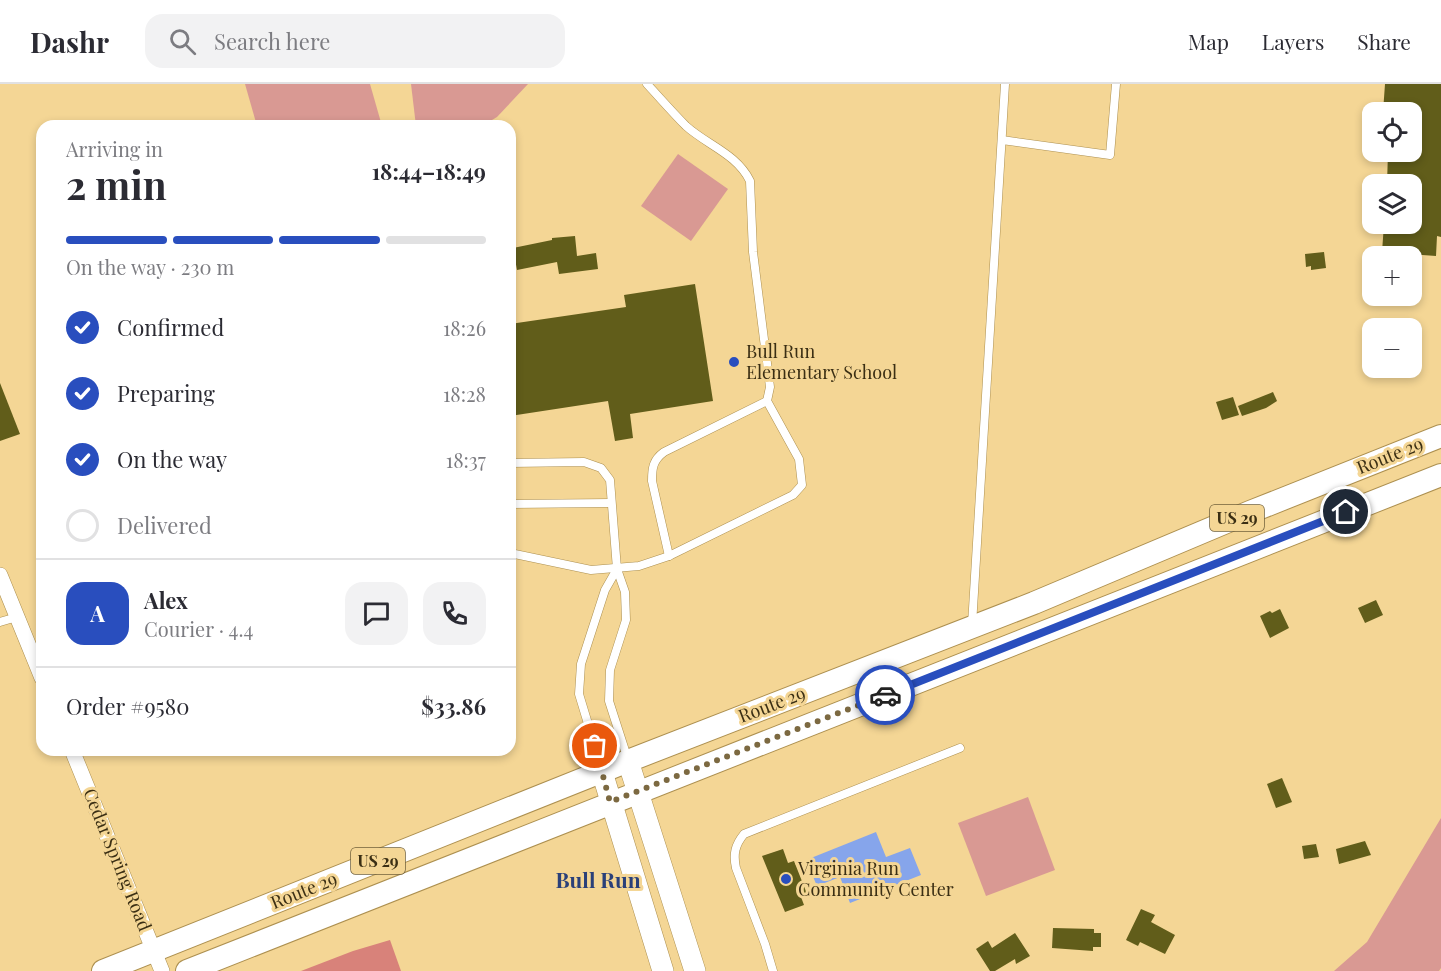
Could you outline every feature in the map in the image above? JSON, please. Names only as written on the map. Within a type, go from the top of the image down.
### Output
[{"type":"main road","name":"Route 29","points":[[103,971],[158,961],[628,761],[1034,603],[1250,512],[1441,436]]},
{"type":"main road","name":"Route 29","points":[[187,971],[1441,475]]},
{"type":"main road","points":[[628,761],[695,971]]},
{"type":"main road","points":[[602,772],[663,971]]},
{"type":"street","points":[[0,575],[36,663]]},
{"type":"street","name":"Cedar Spring Road","points":[[74,756],[158,961]]},
{"type":"lane","points":[[516,554],[591,570],[639,566],[669,556],[793,495],[802,486],[799,459],[767,401],[770,387],[753,252],[750,181],[738,163],[688,127],[647,84]]},
{"type":"lane","points":[[972,626],[1005,84]]},
{"type":"lane","points":[[1002,140],[1110,155],[1116,84]]},
{"type":"lane","points":[[669,556],[652,481],[652,469],[656,458],[767,401]]},
{"type":"lane","points":[[516,463],[584,462],[601,468],[610,480],[617,569],[626,592],[626,620],[610,670],[609,701],[628,761]]},
{"type":"lane","points":[[516,504],[611,503]]},
{"type":"lane","points":[[602,772],[579,694],[581,664],[604,590],[617,569]]},
{"type":"lane","points":[[0,622],[17,617]]},
{"type":"lane","points":[[772,971],[765,944],[736,868],[734,858],[739,840],[744,834],[960,748]]},
{"type":"shaded area","points":[[245,84],[370,84],[380,120],[255,120]]},
{"type":"shaded area","points":[[411,84],[528,84],[492,120],[415,120]]},
{"type":"shaded area","points":[[678,154],[728,189],[691,241],[641,206]]},
{"type":"shaded area","points":[[1028,797],[1055,870],[986,896],[958,823]]},
{"type":"shaded area","points":[[1441,818],[1441,968],[1439,971],[1334,971],[1367,942]]},
{"type":"shaded area","points":[[390,940],[401,971],[301,971],[353,951]]},
{"type":"water","points":[[876,832],[886,857],[910,848],[921,875],[850,903],[840,877],[817,886],[806,860]]},
{"type":"building","points":[[1385,84],[1441,84],[1441,237],[1437,236],[1436,256],[1422,255],[1422,246],[1382,246],[1383,234],[1422,234],[1422,174],[1387,174],[1388,162],[1422,162],[1422,102],[1384,102]]},
{"type":"building","points":[[575,236],[577,256],[596,253],[598,269],[559,274],[557,262],[517,270],[516,247],[552,240],[552,238]]},
{"type":"building","points":[[1324,252],[1326,268],[1311,270],[1311,266],[1306,267],[1305,254]]},
{"type":"building","points":[[695,284],[713,401],[630,414],[633,438],[615,441],[608,401],[516,415],[516,323],[626,307],[624,295]]},
{"type":"building","points":[[0,383],[20,434],[0,441]]},
{"type":"building","points":[[1273,392],[1277,401],[1266,408],[1242,416],[1238,406]]},
{"type":"building","points":[[1233,397],[1239,415],[1222,420],[1216,402]]},
{"type":"building","points":[[1376,600],[1383,615],[1365,623],[1358,608]]},
{"type":"building","points":[[1280,609],[1289,628],[1270,638],[1260,616]]},
{"type":"building","points":[[1282,778],[1292,802],[1276,808],[1267,784]]},
{"type":"building","points":[[1365,841],[1371,855],[1339,864],[1336,849]]},
{"type":"building","points":[[1316,844],[1319,857],[1304,859],[1302,846]]},
{"type":"building","name":"Virginia Run Community Center","points":[[783,849],[788,863],[794,861],[807,894],[801,897],[804,905],[785,912],[762,856]]},
{"type":"building","points":[[1141,909],[1155,915],[1151,922],[1175,935],[1165,954],[1140,942],[1138,946],[1126,940]]},
{"type":"building","points":[[1053,928],[1094,929],[1094,933],[1101,933],[1101,947],[1093,947],[1093,951],[1052,948]]},
{"type":"building","points":[[1015,933],[1030,956],[1016,964],[1015,959],[995,971],[990,971],[976,949],[988,941],[992,948]]},
{"type":"way so far","points":[[595,746],[610,802],[885,695]]},
{"type":"place","name":"Bull Run Elementary School","points":[[734,362]]},
{"type":"place","name":"Virginia Run Community Center","points":[[786,879]]},
{"type":"district","name":"Bull Run","points":[[598,881]]},
{"type":"route","points":[[885,695],[1346,512]]}]
